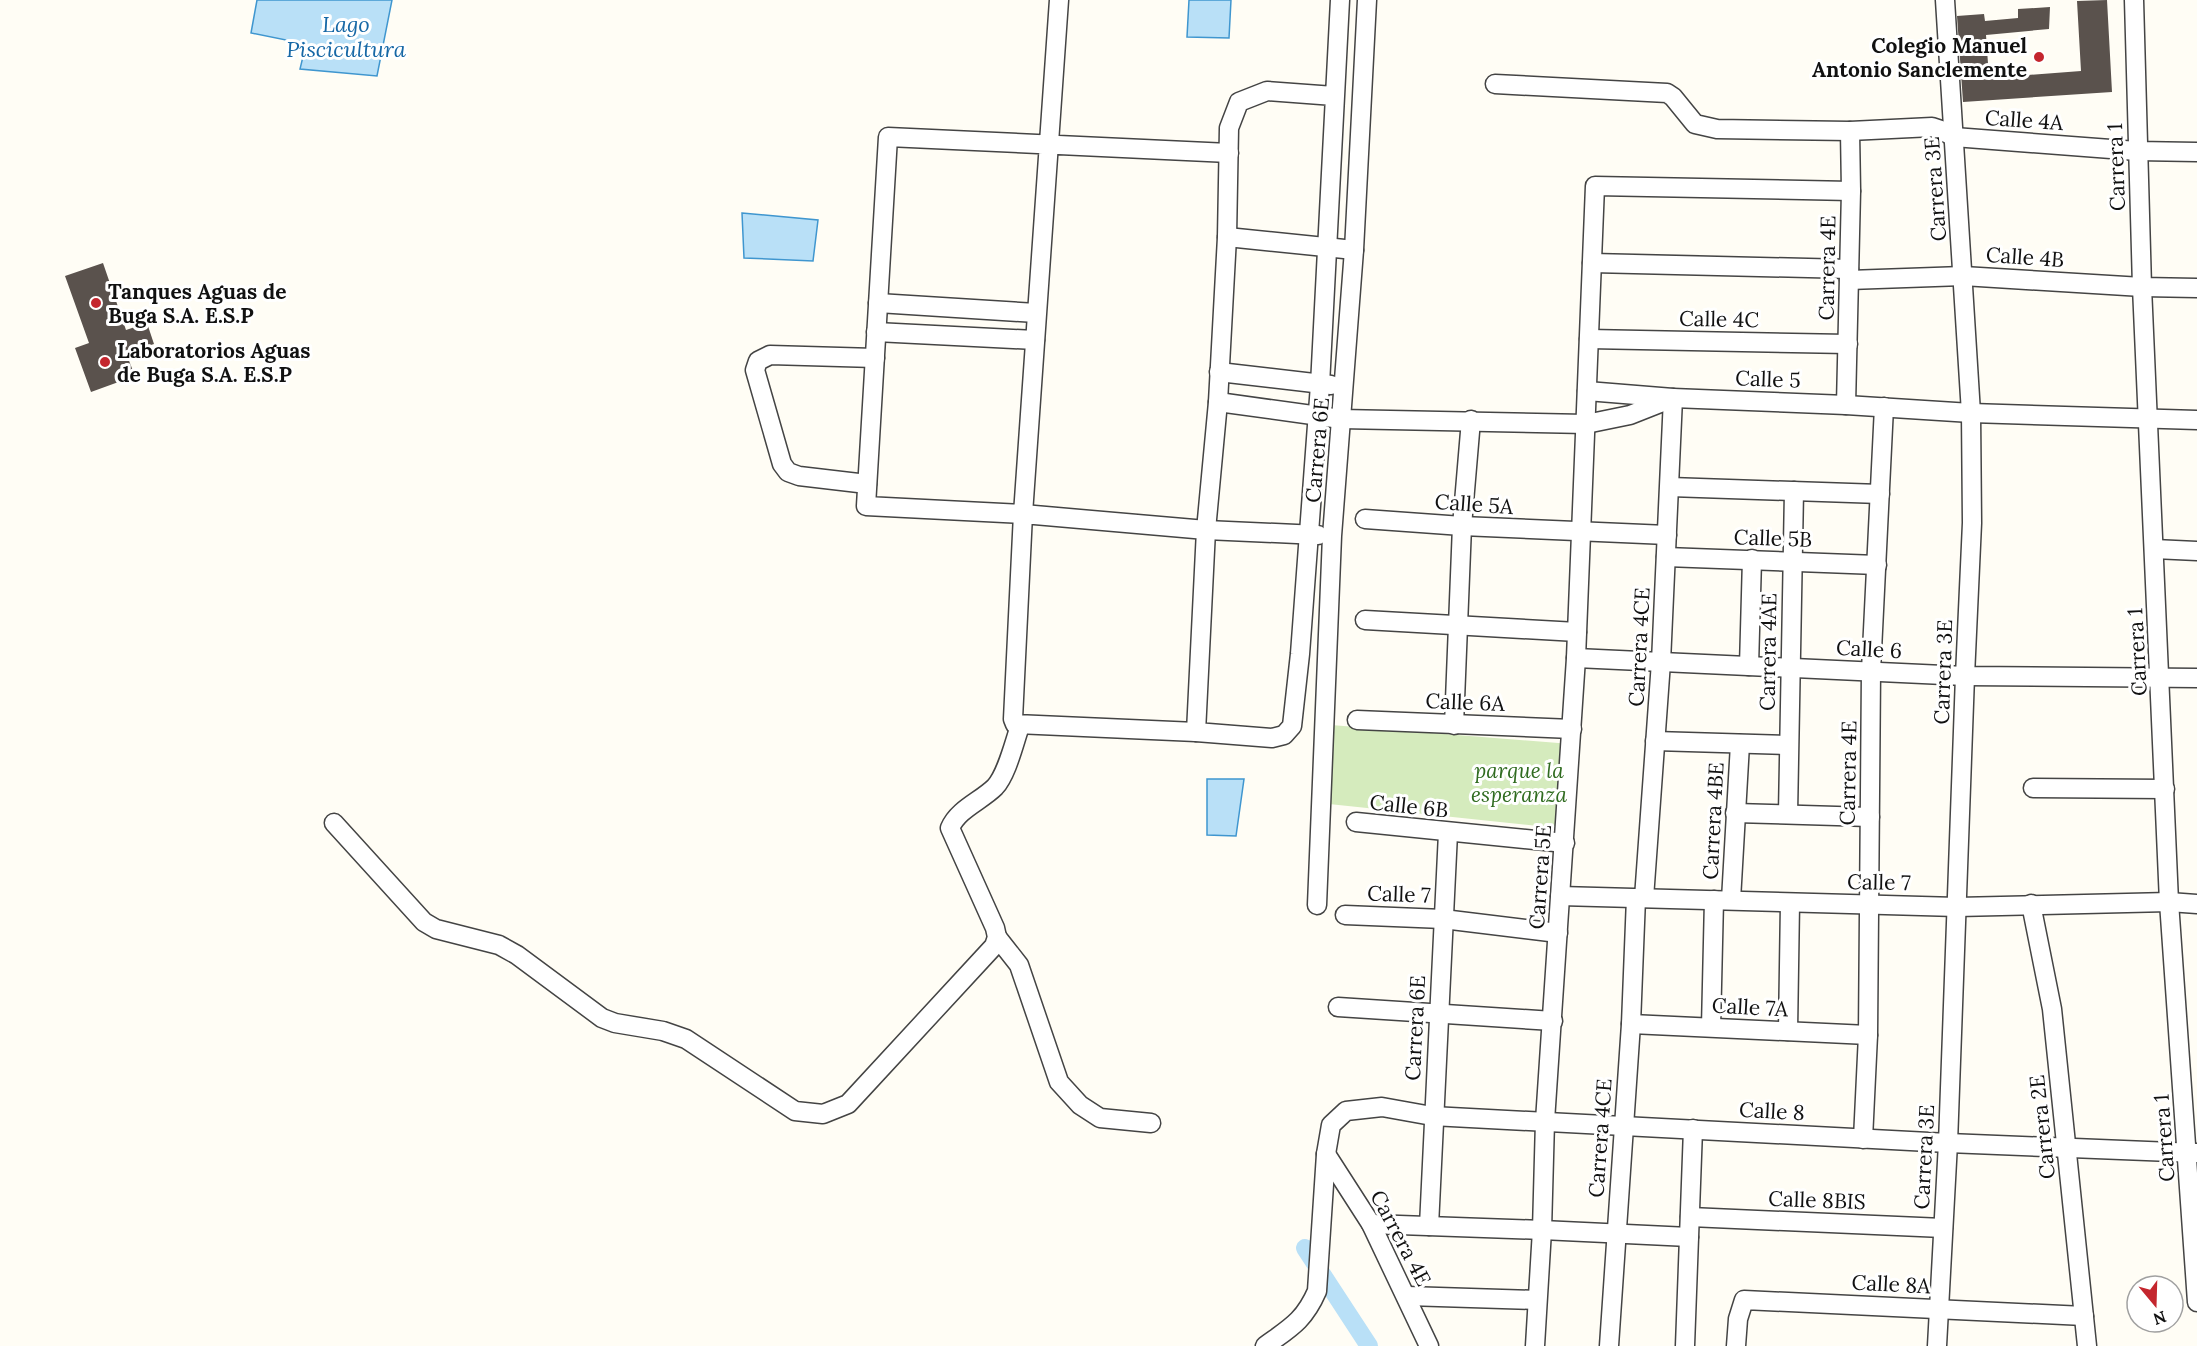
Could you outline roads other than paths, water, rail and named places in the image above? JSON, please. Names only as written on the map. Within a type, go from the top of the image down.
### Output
[{"type":"street","points":[[1059,0],[1023,514],[1013,719],[1015,724],[1020,726],[1196,732],[1206,530],[1218,402],[1227,237],[1228,128],[1239,102],[1267,91],[1334,96]]},
{"type":"street","name":"Carrera 6E","points":[[1196,732],[1272,738],[1284,735],[1292,726],[1300,654],[1320,385],[1340,0]]},
{"type":"street","name":"Carrera 6E","points":[[1317,904],[1332,536],[1354,250],[1367,0]]},
{"type":"street","name":"Carrera 3E","points":[[1937,1346],[1948,1143],[1972,523],[1971,413],[1945,0]]},
{"type":"street","name":"Carrera 1","points":[[2134,0],[2142,287],[2169,902],[2192,1153],[2197,1302]]},
{"type":"street","points":[[1339,23],[1366,27]]},
{"type":"street","name":"Calle 4A","points":[[1495,84],[1667,93],[1695,124],[1717,129],[1850,131],[1932,128],[1954,137],[2137,151],[2197,152]]},
{"type":"street","points":[[1333,119],[1361,122]]},
{"type":"street","name":"Carrera 4E","points":[[1845,405],[1851,191],[1850,131]]},
{"type":"street","points":[[1229,153],[888,138],[866,506],[1023,514],[1206,530],[1332,536]]},
{"type":"street","name":"Carrera 5E","points":[[1535,1346],[1542,1230],[1545,1121],[1576,658],[1595,186],[1851,191]]},
{"type":"street","points":[[1227,237],[1354,250]]},
{"type":"street","name":"Calle 4B","points":[[1592,263],[1849,275],[1963,276],[2142,287],[2197,288]]},
{"type":"street","points":[[878,303],[1036,313]]},
{"type":"street","points":[[876,332],[1035,340]]},
{"type":"street","name":"Calle 4C","points":[[1589,339],[1848,344]]},
{"type":"street","points":[[867,484],[799,476],[788,472],[782,464],[755,370],[758,361],[770,355],[875,358]]},
{"type":"street","points":[[1219,372],[1320,385],[1345,385]]},
{"type":"street","points":[[1587,391],[1673,398]]},
{"type":"street","name":"Calle 5","points":[[1218,402],[1341,419],[1586,424],[1630,415],[1673,398],[1971,413],[2197,420]]},
{"type":"street","name":"Carrera 4CE","points":[[1609,1346],[1640,898],[1661,662],[1673,398]]},
{"type":"street","name":"Carrera 4E","points":[[1863,1139],[1868,1035],[1871,671],[1884,407]]},
{"type":"street","points":[[1454,725],[1460,626],[1462,526],[1471,420]]},
{"type":"street","points":[[1670,487],[1880,494]]},
{"type":"street","name":"Carrera 4AE","points":[[1788,814],[1794,491]]},
{"type":"street","name":"Calle 5A","points":[[1365,519],[1462,526],[1667,535]]},
{"type":"street","points":[[2154,549],[2197,551]]},
{"type":"street","name":"Calle 5B","points":[[1666,557],[1877,565]]},
{"type":"street","points":[[1749,666],[1752,559]]},
{"type":"street","points":[[1304,593],[1329,595]]},
{"type":"street","points":[[1365,620],[1577,632]]},
{"type":"street","points":[[1300,654],[1326,655]]},
{"type":"street","name":"Calle 6","points":[[1576,658],[1965,676],[2197,678]]},
{"type":"street","name":"Calle 6A","points":[[1357,720],[1572,729]]},
{"type":"street","points":[[1020,726],[1001,780],[953,819],[950,828],[997,937],[1019,966],[1059,1082],[1080,1105],[1100,1118],[1151,1124]]},
{"type":"street","points":[[1655,741],[1788,745]]},
{"type":"street","name":"Carrera 4BE","points":[[1711,1027],[1722,900],[1735,813],[1740,744]]},
{"type":"street","points":[[2033,788],[2165,789]]},
{"type":"street","points":[[1735,813],[1870,817]]},
{"type":"street","name":"Calle 6B","points":[[1356,822],[1565,843]]},
{"type":"street","points":[[334,823],[424,922],[436,929],[499,945],[517,954],[602,1018],[615,1023],[663,1030],[687,1039],[795,1111],[824,1114],[848,1104],[994,946],[997,937]]},
{"type":"street","name":"Carrera 6E","points":[[1429,1226],[1432,1116],[1448,832]]},
{"type":"street","name":"Calle 7","points":[[1560,896],[1958,907],[2169,902],[2197,904]]},
{"type":"street","points":[[1788,1031],[1790,903]]},
{"type":"street","name":"Carrera 2E","points":[[2031,904],[2052,1009],[2087,1346]]},
{"type":"street","name":"Calle 7","points":[[1345,915],[1443,919],[1558,933]]},
{"type":"street","points":[[1338,1007],[1553,1021]]},
{"type":"street","name":"Calle 7A","points":[[1631,1024],[1868,1035]]},
{"type":"street","name":"Calle 8","points":[[1326,1154],[1331,1125],[1346,1111],[1382,1107],[1432,1116],[1863,1139],[2192,1153]]},
{"type":"street","points":[[1685,1346],[1693,1130]]},
{"type":"street","points":[[1265,1346],[1297,1323],[1309,1309],[1317,1291],[1326,1154]]},
{"type":"street","name":"Carrera 4E","points":[[1326,1154],[1371,1224],[1429,1346]]},
{"type":"street","name":"Calle 8BIS","points":[[1690,1217],[1943,1228]]},
{"type":"street","points":[[1371,1224],[1689,1238]]},
{"type":"street","points":[[1407,1296],[1537,1300]]},
{"type":"street","name":"Calle 8A","points":[[1736,1346],[1738,1319],[1744,1300],[2084,1316]]},
{"type":"water","name":"Lago Piscicultura","points":[[257,0],[392,0],[377,76],[300,69],[306,44],[251,33]]},
{"type":"water","points":[[1189,0],[1231,0],[1229,38],[1187,37]]},
{"type":"water","points":[[742,213],[818,220],[813,261],[744,258]]},
{"type":"water","points":[[1207,779],[1244,779],[1236,836],[1207,835]]},
{"type":"waterway","points":[[1305,1248],[1369,1346]]},
{"type":"place","name":"Colegio Manuel Antonio Sanclemente","points":[[2039,57]]},
{"type":"place","name":"Tanques Aguas de Buga S.A. E.S.P","points":[[96,303]]},
{"type":"place","name":"Laboratorios Aguas de Buga S.A. E.S.P","points":[[105,362]]},
{"type":"park label","name":"parque la esperanza","points":[[1519,782]]}]
